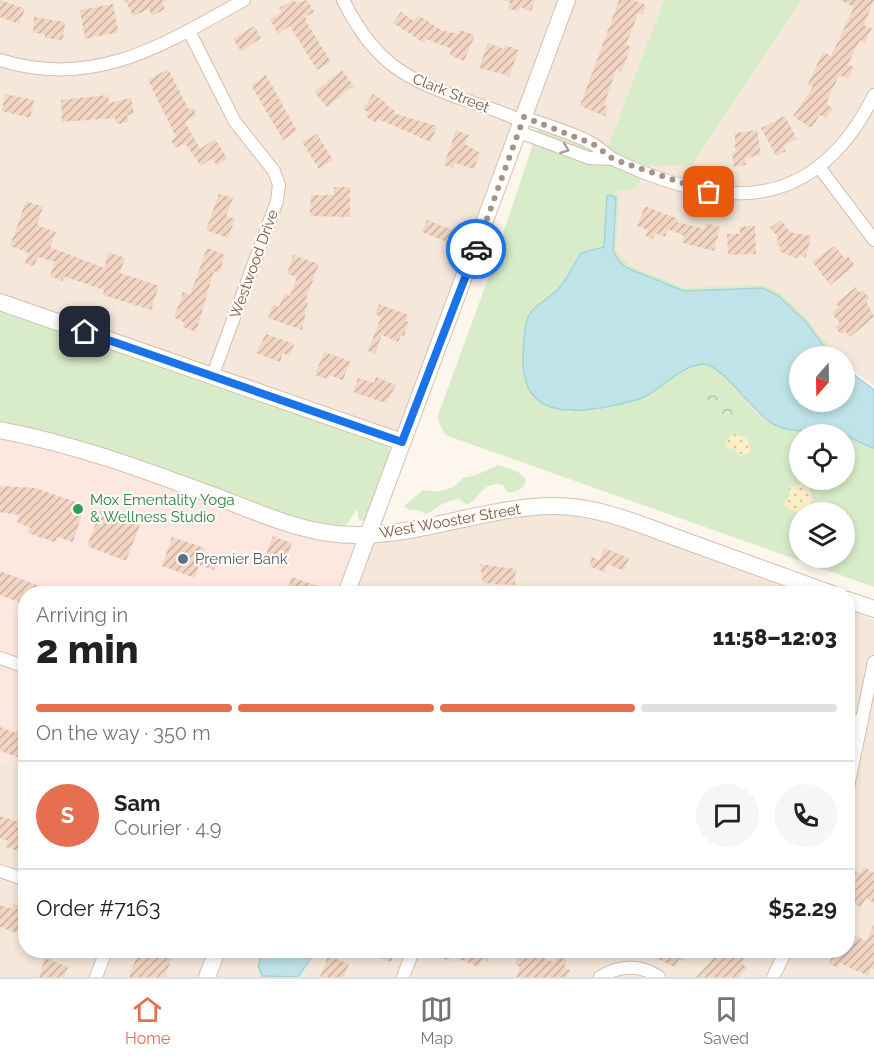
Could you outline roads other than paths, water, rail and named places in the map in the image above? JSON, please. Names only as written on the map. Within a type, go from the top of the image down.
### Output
[{"type":"street","points":[[0,60],[39,69],[86,69],[132,58],[189,31],[244,0]]},
{"type":"street","name":"Clark Street","points":[[343,0],[373,50],[397,69],[431,87],[522,124],[593,144],[613,159],[694,189],[732,195],[778,188],[819,168],[852,134],[874,95]]},
{"type":"street","points":[[349,586],[567,0]]},
{"type":"street","name":"Westwood Drive","points":[[189,31],[222,101],[249,142],[274,171],[279,185],[277,201],[212,377]]},
{"type":"street","points":[[819,168],[874,240]]},
{"type":"street","points":[[0,302],[402,442]]},
{"type":"street","name":"West Wooster Street","points":[[0,430],[63,443],[110,457],[325,533],[367,536],[431,527],[531,507],[554,506],[593,510],[622,518],[810,586]]},
{"type":"street","points":[[855,602],[874,609]]},
{"type":"street","points":[[0,657],[18,664]]},
{"type":"street","points":[[855,752],[874,662]]},
{"type":"street","points":[[855,721],[861,722]]},
{"type":"street","points":[[0,871],[18,877]]},
{"type":"street","points":[[96,977],[103,958]]},
{"type":"street","points":[[207,977],[214,958]]},
{"type":"street","points":[[403,977],[410,958]]},
{"type":"street","points":[[773,977],[782,958]]},
{"type":"street","points":[[600,977],[615,970],[631,967],[646,970],[660,977]]},
{"type":"water","points":[[611,195],[616,198],[613,251],[627,268],[684,291],[763,288],[779,296],[806,322],[824,346],[789,346],[789,412],[855,412],[855,376],[874,390],[874,448],[855,440],[855,424],[789,424],[789,429],[779,427],[763,416],[718,371],[703,364],[686,369],[644,397],[616,405],[584,410],[556,409],[535,398],[524,374],[523,356],[527,319],[535,308],[556,292],[581,253],[604,247],[607,196]]},
{"type":"water","points":[[261,958],[311,958],[298,977],[262,976],[258,966]]},
{"type":"place","name":"Mox Ementality Yoga & Wellness Studio","points":[[78,509]]},
{"type":"place","name":"Premier Bank","points":[[183,559]]}]
